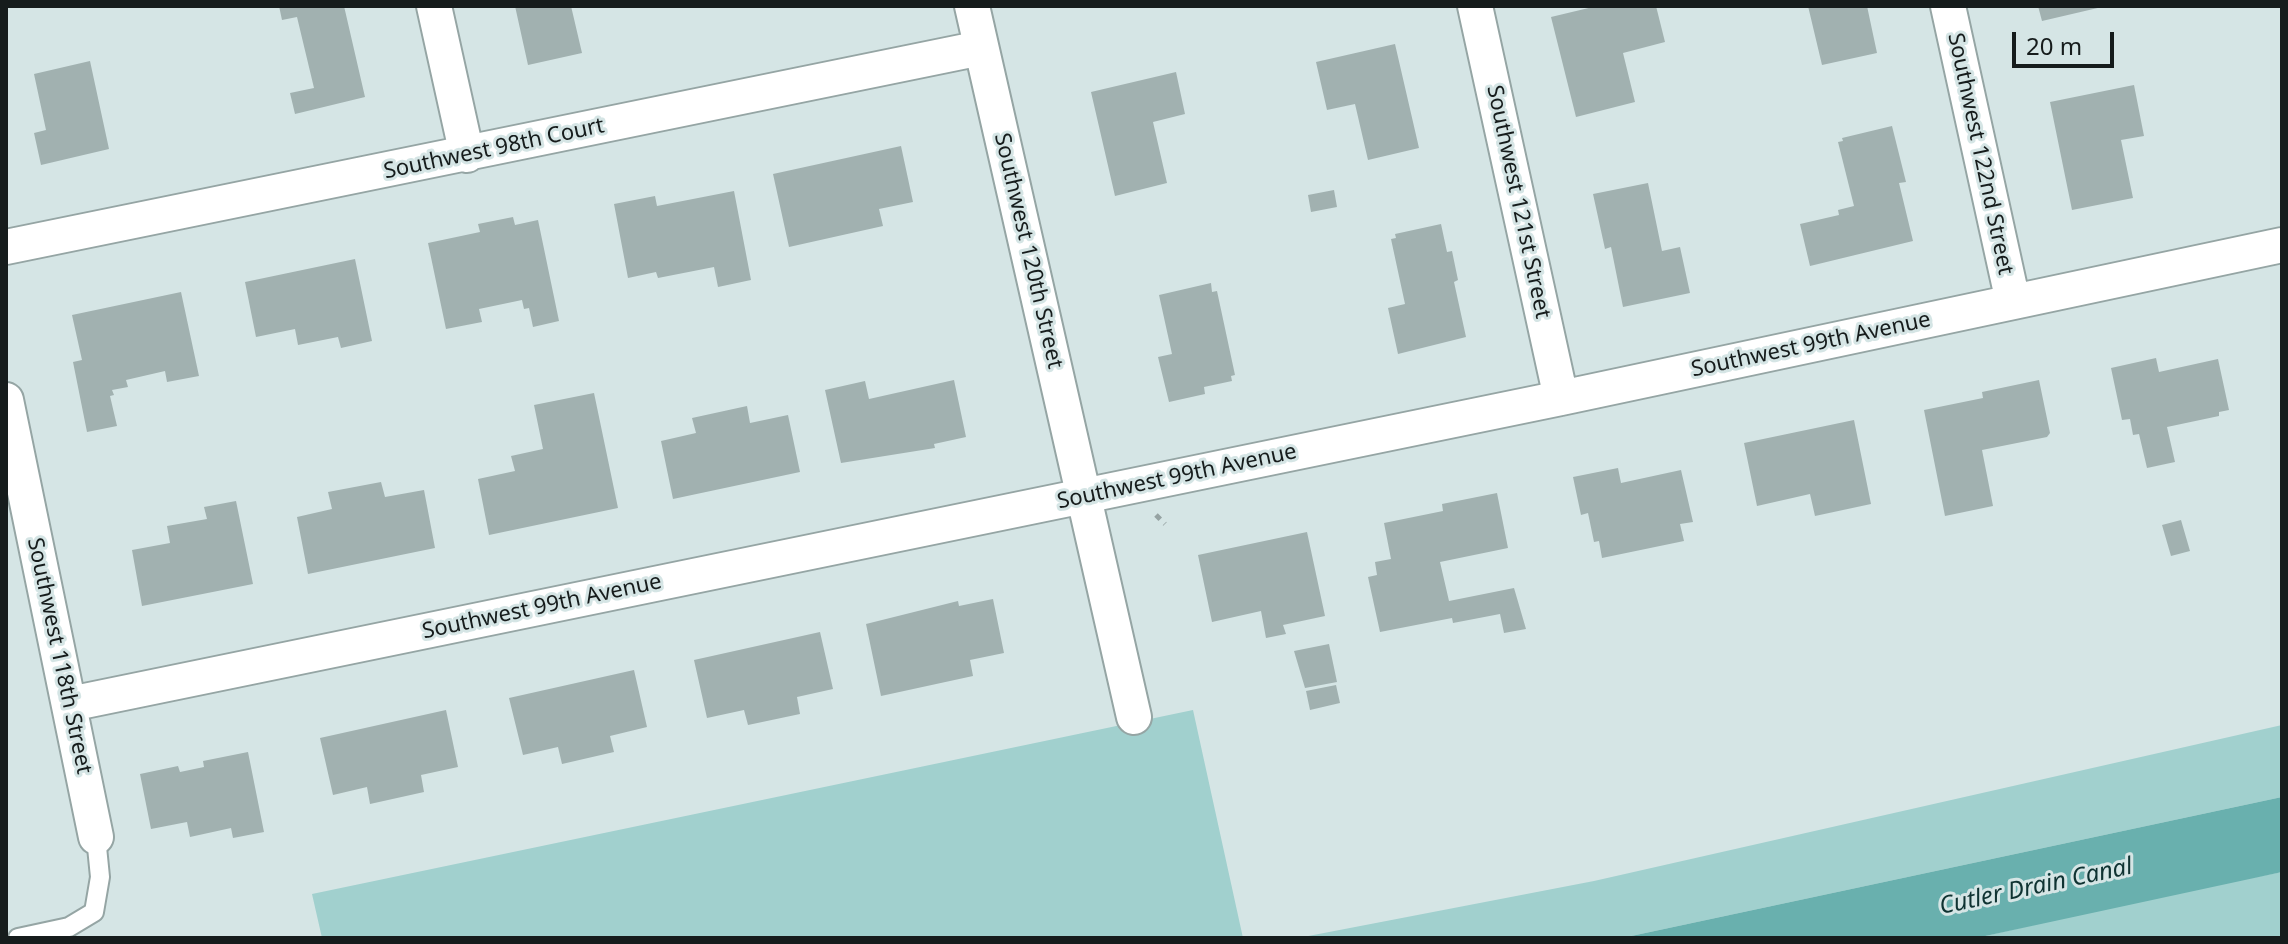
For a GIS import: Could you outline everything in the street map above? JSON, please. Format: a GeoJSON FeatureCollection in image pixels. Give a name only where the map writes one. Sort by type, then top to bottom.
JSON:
{"type":"FeatureCollection","features":[{"type":"Feature","properties":{"kind":"street"},"geometry":{"type":"LineString","coordinates":[[434,6],[467,155]]}},
{"type":"Feature","properties":{"kind":"street","name":"Southwest 120th Street"},"geometry":{"type":"LineString","coordinates":[[972,6],[1134,717]]}},
{"type":"Feature","properties":{"kind":"street","name":"Southwest 121st Street"},"geometry":{"type":"LineString","coordinates":[[1475,6],[1561,398]]}},
{"type":"Feature","properties":{"kind":"street","name":"Southwest 122nd Street"},"geometry":{"type":"LineString","coordinates":[[1948,6],[2013,302]]}},
{"type":"Feature","properties":{"kind":"street","name":"Southwest 98th Court"},"geometry":{"type":"LineString","coordinates":[[6,247],[981,48]]}},
{"type":"Feature","properties":{"kind":"street","name":"Southwest 99th Avenue"},"geometry":{"type":"LineString","coordinates":[[70,704],[1561,398],[2282,245]]}},
{"type":"Feature","properties":{"kind":"street","name":"Southwest 118th Street"},"geometry":{"type":"LineString","coordinates":[[6,400],[96,837]]}},
{"type":"Feature","properties":{"kind":"lane","name":"Southwest 118th Street"},"geometry":{"type":"LineString","coordinates":[[18,938],[69,927],[94,912],[100,877],[96,837]]}},
{"type":"Feature","properties":{"kind":"shaded area"},"geometry":{"type":"Polygon","coordinates":[[[1193,710],[1243,938],[322,938],[312,894],[1193,710]]]}},
{"type":"Feature","properties":{"kind":"shaded area"},"geometry":{"type":"Polygon","coordinates":[[[2282,725],[2282,797],[1622,938],[1298,938],[1594,881],[2282,725]]]}},
{"type":"Feature","properties":{"kind":"shaded area"},"geometry":{"type":"Polygon","coordinates":[[[2282,872],[2282,938],[1976,938],[2178,892],[2282,872]]]}},
{"type":"Feature","properties":{"kind":"water","name":"Cutler Drain Canal"},"geometry":{"type":"Polygon","coordinates":[[[2282,797],[2282,872],[1976,938],[1622,938],[2282,797]]]}},
{"type":"Feature","properties":{"kind":"building"},"geometry":{"type":"Polygon","coordinates":[[[279,6],[344,6],[365,97],[295,114],[290,93],[314,88],[297,17],[282,20],[279,6]]]}},
{"type":"Feature","properties":{"kind":"building"},"geometry":{"type":"Polygon","coordinates":[[[515,6],[571,6],[582,53],[528,65],[515,6]]]}},
{"type":"Feature","properties":{"kind":"building"},"geometry":{"type":"Polygon","coordinates":[[[1597,6],[1656,6],[1665,42],[1623,53],[1635,102],[1576,117],[1551,17],[1597,6]]]}},
{"type":"Feature","properties":{"kind":"building"},"geometry":{"type":"Polygon","coordinates":[[[1808,6],[1867,6],[1877,53],[1822,65],[1808,6]]]}},
{"type":"Feature","properties":{"kind":"building"},"geometry":{"type":"Polygon","coordinates":[[[2038,6],[2102,6],[2102,7],[2042,21],[2038,6]]]}},
{"type":"Feature","properties":{"kind":"building"},"geometry":{"type":"Polygon","coordinates":[[[1395,44],[1419,148],[1368,160],[1355,104],[1327,110],[1316,62],[1395,44]]]}},
{"type":"Feature","properties":{"kind":"building"},"geometry":{"type":"Polygon","coordinates":[[[90,61],[109,149],[41,165],[34,133],[46,130],[34,74],[90,61]]]}},
{"type":"Feature","properties":{"kind":"building"},"geometry":{"type":"Polygon","coordinates":[[[1176,72],[1185,114],[1153,122],[1167,183],[1115,196],[1091,92],[1176,72]]]}},
{"type":"Feature","properties":{"kind":"building"},"geometry":{"type":"Polygon","coordinates":[[[2134,85],[2144,136],[2121,140],[2133,198],[2072,210],[2050,102],[2134,85]]]}},
{"type":"Feature","properties":{"kind":"building"},"geometry":{"type":"Polygon","coordinates":[[[1892,126],[1906,182],[1899,183],[1913,241],[1810,266],[1800,224],[1839,215],[1838,210],[1854,206],[1838,142],[1843,141],[1842,138],[1892,126]]]}},
{"type":"Feature","properties":{"kind":"building"},"geometry":{"type":"Polygon","coordinates":[[[901,146],[913,202],[879,209],[883,226],[789,247],[773,174],[901,146]]]}},
{"type":"Feature","properties":{"kind":"building"},"geometry":{"type":"Polygon","coordinates":[[[1648,183],[1662,251],[1680,247],[1690,293],[1623,307],[1611,247],[1605,249],[1593,194],[1648,183]]]}},
{"type":"Feature","properties":{"kind":"building"},"geometry":{"type":"Polygon","coordinates":[[[1334,190],[1337,207],[1311,212],[1308,195],[1334,190]]]}},
{"type":"Feature","properties":{"kind":"building"},"geometry":{"type":"Polygon","coordinates":[[[734,191],[751,280],[718,287],[714,267],[658,278],[656,272],[628,278],[614,204],[655,196],[657,206],[734,191]]]}},
{"type":"Feature","properties":{"kind":"building"},"geometry":{"type":"Polygon","coordinates":[[[513,217],[515,225],[538,220],[559,321],[533,327],[529,308],[524,309],[522,300],[479,309],[482,322],[446,329],[428,243],[480,232],[478,224],[513,217]]]}},
{"type":"Feature","properties":{"kind":"building"},"geometry":{"type":"Polygon","coordinates":[[[1441,224],[1447,252],[1452,251],[1458,280],[1454,282],[1466,337],[1398,354],[1388,308],[1405,304],[1391,239],[1396,238],[1395,234],[1441,224]]]}},
{"type":"Feature","properties":{"kind":"building"},"geometry":{"type":"Polygon","coordinates":[[[355,259],[372,341],[341,348],[338,337],[298,345],[295,329],[256,337],[245,282],[355,259]]]}},
{"type":"Feature","properties":{"kind":"building"},"geometry":{"type":"Polygon","coordinates":[[[1211,283],[1212,292],[1217,291],[1235,375],[1231,376],[1232,381],[1204,387],[1205,394],[1169,402],[1158,357],[1172,354],[1159,295],[1211,283]]]}},
{"type":"Feature","properties":{"kind":"building"},"geometry":{"type":"Polygon","coordinates":[[[181,292],[199,376],[167,382],[165,371],[126,380],[128,387],[112,390],[114,395],[110,396],[117,426],[87,432],[73,362],[82,360],[72,315],[181,292]]]}},
{"type":"Feature","properties":{"kind":"building"},"geometry":{"type":"Polygon","coordinates":[[[2156,358],[2159,372],[2218,359],[2229,410],[2219,412],[2219,416],[2167,427],[2175,462],[2147,468],[2139,434],[2133,435],[2130,419],[2122,420],[2111,368],[2156,358]]]}},
{"type":"Feature","properties":{"kind":"building"},"geometry":{"type":"Polygon","coordinates":[[[954,380],[966,437],[934,444],[935,448],[841,463],[825,390],[865,381],[869,399],[954,380]]]}},
{"type":"Feature","properties":{"kind":"building"},"geometry":{"type":"Polygon","coordinates":[[[2039,380],[2050,433],[2047,437],[1982,450],[1993,506],[1945,516],[1924,410],[1983,398],[1982,392],[2039,380]]]}},
{"type":"Feature","properties":{"kind":"building"},"geometry":{"type":"Polygon","coordinates":[[[594,393],[618,508],[489,535],[478,479],[515,471],[511,456],[543,449],[534,405],[594,393]]]}},
{"type":"Feature","properties":{"kind":"building"},"geometry":{"type":"Polygon","coordinates":[[[747,406],[750,423],[788,415],[800,472],[673,499],[661,441],[696,433],[692,418],[747,406]]]}},
{"type":"Feature","properties":{"kind":"building"},"geometry":{"type":"Polygon","coordinates":[[[1854,420],[1871,504],[1815,516],[1810,494],[1757,506],[1744,443],[1854,420]]]}},
{"type":"Feature","properties":{"kind":"building"},"geometry":{"type":"Polygon","coordinates":[[[1618,468],[1621,483],[1681,470],[1693,522],[1680,524],[1684,541],[1602,558],[1599,541],[1594,542],[1588,513],[1581,515],[1573,477],[1618,468]]]}},
{"type":"Feature","properties":{"kind":"building"},"geometry":{"type":"Polygon","coordinates":[[[381,482],[385,497],[424,490],[435,548],[308,574],[297,517],[332,509],[328,492],[381,482]]]}},
{"type":"Feature","properties":{"kind":"building"},"geometry":{"type":"Polygon","coordinates":[[[1497,493],[1508,548],[1440,562],[1449,601],[1514,588],[1526,629],[1504,633],[1500,614],[1453,623],[1452,618],[1380,632],[1368,577],[1377,575],[1375,562],[1391,559],[1384,523],[1443,511],[1442,504],[1497,493]]]}},
{"type":"Feature","properties":{"kind":"building"},"geometry":{"type":"Polygon","coordinates":[[[236,501],[253,584],[142,606],[132,550],[170,543],[167,526],[207,519],[204,507],[236,501]]]}},
{"type":"Feature","properties":{"kind":"building"},"geometry":{"type":"Polygon","coordinates":[[[2181,520],[2190,551],[2171,556],[2162,525],[2181,520]]]}},
{"type":"Feature","properties":{"kind":"building"},"geometry":{"type":"Polygon","coordinates":[[[1307,532],[1325,616],[1283,625],[1286,634],[1266,638],[1261,611],[1212,622],[1198,555],[1307,532]]]}},
{"type":"Feature","properties":{"kind":"building"},"geometry":{"type":"Polygon","coordinates":[[[993,599],[1004,653],[970,660],[973,676],[881,696],[866,624],[958,601],[959,606],[993,599]]]}},
{"type":"Feature","properties":{"kind":"building"},"geometry":{"type":"Polygon","coordinates":[[[820,632],[833,689],[797,697],[800,714],[748,725],[744,710],[707,718],[694,660],[820,632]]]}},
{"type":"Feature","properties":{"kind":"building"},"geometry":{"type":"Polygon","coordinates":[[[1329,644],[1337,682],[1305,688],[1294,651],[1329,644]]]}},
{"type":"Feature","properties":{"kind":"building"},"geometry":{"type":"Polygon","coordinates":[[[634,670],[647,727],[610,736],[614,752],[562,764],[558,747],[523,755],[509,698],[634,670]]]}},
{"type":"Feature","properties":{"kind":"building"},"geometry":{"type":"Polygon","coordinates":[[[1336,685],[1340,703],[1310,710],[1306,691],[1336,685]]]}},
{"type":"Feature","properties":{"kind":"building"},"geometry":{"type":"Polygon","coordinates":[[[446,710],[458,767],[421,775],[424,792],[370,804],[367,787],[333,795],[320,738],[446,710]]]}},
{"type":"Feature","properties":{"kind":"building"},"geometry":{"type":"Polygon","coordinates":[[[248,752],[264,832],[233,838],[231,828],[190,837],[187,822],[151,829],[140,774],[178,766],[180,772],[204,767],[203,761],[248,752]]]}}]}
